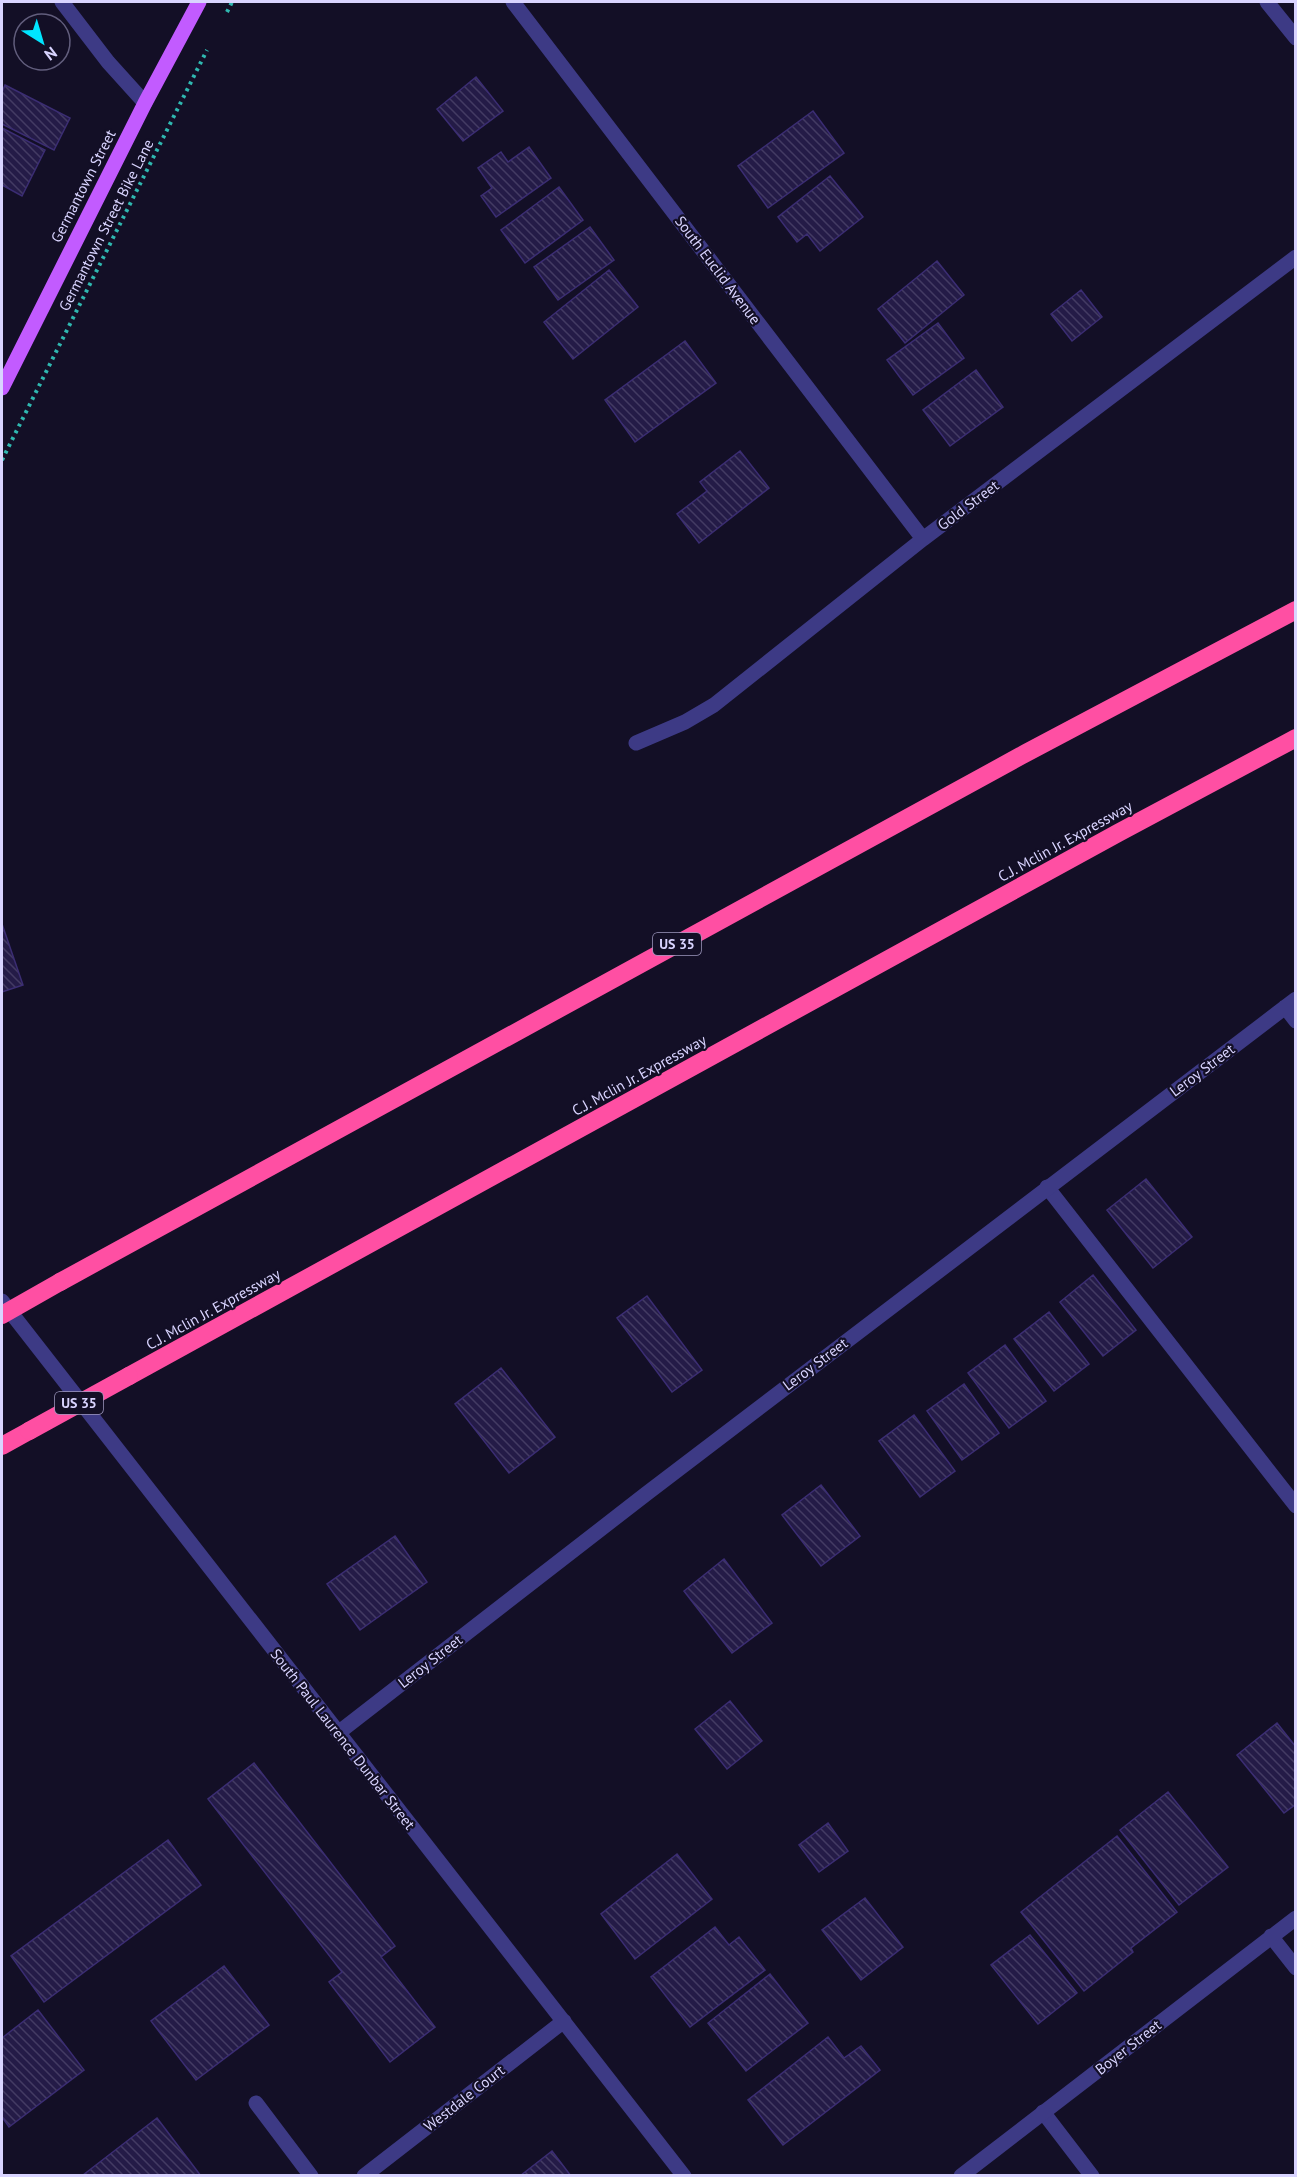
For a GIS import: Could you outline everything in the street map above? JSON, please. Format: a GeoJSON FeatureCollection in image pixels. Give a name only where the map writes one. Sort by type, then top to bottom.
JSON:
{"type":"FeatureCollection","features":[{"type":"Feature","properties":{"kind":"highway","name":"US 35"},"geometry":{"type":"LineString","coordinates":[[2,1315],[1026,753],[1296,610]]}},
{"type":"Feature","properties":{"kind":"highway","name":"C.J. Mclin Jr. Expressway"},"geometry":{"type":"LineString","coordinates":[[2,1446],[1098,844],[1296,738]]}},
{"type":"Feature","properties":{"kind":"main road","name":"Germantown Street"},"geometry":{"type":"LineString","coordinates":[[2,388],[145,103],[199,2]]}},
{"type":"Feature","properties":{"kind":"street"},"geometry":{"type":"LineString","coordinates":[[62,2],[108,62],[145,103]]}},
{"type":"Feature","properties":{"kind":"street","name":"South Euclid Avenue"},"geometry":{"type":"LineString","coordinates":[[513,2],[923,539]]}},
{"type":"Feature","properties":{"kind":"street"},"geometry":{"type":"LineString","coordinates":[[1267,2],[1296,38]]}},
{"type":"Feature","properties":{"kind":"street","name":"Gold Street"},"geometry":{"type":"LineString","coordinates":[[636,743],[685,722],[714,705],[923,539],[1296,257]]}},
{"type":"Feature","properties":{"kind":"street"},"geometry":{"type":"LineString","coordinates":[[1290,1003],[1296,1021]]}},
{"type":"Feature","properties":{"kind":"street","name":"Leroy Street"},"geometry":{"type":"LineString","coordinates":[[338,1733],[645,1494],[1290,1003]]}},
{"type":"Feature","properties":{"kind":"street"},"geometry":{"type":"LineString","coordinates":[[1047,1187],[1296,1506]]}},
{"type":"Feature","properties":{"kind":"street","name":"South Paul Laurence Dunbar Street"},"geometry":{"type":"LineString","coordinates":[[2,1302],[684,2175]]}},
{"type":"Feature","properties":{"kind":"street","name":"Boyer Street"},"geometry":{"type":"LineString","coordinates":[[961,2175],[1296,1918]]}},
{"type":"Feature","properties":{"kind":"street"},"geometry":{"type":"LineString","coordinates":[[1271,1936],[1296,1968]]}},
{"type":"Feature","properties":{"kind":"street","name":"Westdale Court"},"geometry":{"type":"LineString","coordinates":[[364,2175],[564,2021]]}},
{"type":"Feature","properties":{"kind":"street"},"geometry":{"type":"LineString","coordinates":[[256,2103],[311,2175]]}},
{"type":"Feature","properties":{"kind":"street"},"geometry":{"type":"LineString","coordinates":[[1043,2112],[1092,2175]]}},
{"type":"Feature","properties":{"kind":"path"},"geometry":{"type":"LineString","coordinates":[[227,12],[232,2]]}},
{"type":"Feature","properties":{"kind":"path","name":"Germantown Street Bike Lane"},"geometry":{"type":"LineString","coordinates":[[2,460],[211,44]]}},
{"type":"Feature","properties":{"kind":"building"},"geometry":{"type":"Polygon","coordinates":[[[476,77],[503,111],[463,141],[437,109],[476,77]]]}},
{"type":"Feature","properties":{"kind":"building"},"geometry":{"type":"Polygon","coordinates":[[[5,85],[70,118],[54,150],[2,124],[2,92],[5,85]]]}},
{"type":"Feature","properties":{"kind":"building"},"geometry":{"type":"Polygon","coordinates":[[[813,111],[844,153],[768,208],[738,166],[813,111]]]}},
{"type":"Feature","properties":{"kind":"building"},"geometry":{"type":"Polygon","coordinates":[[[2,128],[45,150],[22,196],[2,185],[2,128]]]}},
{"type":"Feature","properties":{"kind":"building"},"geometry":{"type":"Polygon","coordinates":[[[529,147],[551,178],[496,217],[481,196],[492,188],[478,168],[501,152],[508,162],[529,147]]]}},
{"type":"Feature","properties":{"kind":"building"},"geometry":{"type":"Polygon","coordinates":[[[830,176],[863,217],[820,251],[807,234],[797,242],[778,217],[830,176]]]}},
{"type":"Feature","properties":{"kind":"building"},"geometry":{"type":"Polygon","coordinates":[[[559,187],[583,220],[525,263],[501,230],[559,187]]]}},
{"type":"Feature","properties":{"kind":"building"},"geometry":{"type":"Polygon","coordinates":[[[590,227],[614,260],[558,300],[534,267],[590,227]]]}},
{"type":"Feature","properties":{"kind":"building"},"geometry":{"type":"Polygon","coordinates":[[[937,261],[964,295],[905,343],[878,309],[937,261]]]}},
{"type":"Feature","properties":{"kind":"building"},"geometry":{"type":"Polygon","coordinates":[[[609,270],[638,307],[573,359],[544,322],[609,270]]]}},
{"type":"Feature","properties":{"kind":"building"},"geometry":{"type":"Polygon","coordinates":[[[1081,290],[1102,317],[1072,341],[1051,314],[1081,290]]]}},
{"type":"Feature","properties":{"kind":"building"},"geometry":{"type":"Polygon","coordinates":[[[938,323],[964,358],[913,395],[887,360],[938,323]]]}},
{"type":"Feature","properties":{"kind":"building"},"geometry":{"type":"Polygon","coordinates":[[[685,341],[716,383],[635,442],[605,400],[685,341]]]}},
{"type":"Feature","properties":{"kind":"building"},"geometry":{"type":"Polygon","coordinates":[[[976,370],[1003,407],[950,446],[923,410],[976,370]]]}},
{"type":"Feature","properties":{"kind":"building"},"geometry":{"type":"Polygon","coordinates":[[[740,451],[769,488],[699,543],[677,514],[707,491],[700,482],[740,451]]]}},
{"type":"Feature","properties":{"kind":"building"},"geometry":{"type":"Polygon","coordinates":[[[2,924],[23,985],[2,992],[2,924]]]}},
{"type":"Feature","properties":{"kind":"building"},"geometry":{"type":"Polygon","coordinates":[[[1146,1179],[1192,1237],[1153,1268],[1107,1210],[1146,1179]]]}},
{"type":"Feature","properties":{"kind":"building"},"geometry":{"type":"Polygon","coordinates":[[[1093,1275],[1136,1330],[1103,1356],[1060,1302],[1093,1275]]]}},
{"type":"Feature","properties":{"kind":"building"},"geometry":{"type":"Polygon","coordinates":[[[647,1296],[702,1370],[672,1392],[617,1318],[647,1296]]]}},
{"type":"Feature","properties":{"kind":"building"},"geometry":{"type":"Polygon","coordinates":[[[1049,1312],[1089,1364],[1054,1391],[1014,1339],[1049,1312]]]}},
{"type":"Feature","properties":{"kind":"building"},"geometry":{"type":"Polygon","coordinates":[[[1005,1345],[1046,1401],[1009,1428],[968,1373],[1005,1345]]]}},
{"type":"Feature","properties":{"kind":"building"},"geometry":{"type":"Polygon","coordinates":[[[501,1368],[555,1437],[509,1473],[455,1404],[501,1368]]]}},
{"type":"Feature","properties":{"kind":"building"},"geometry":{"type":"Polygon","coordinates":[[[964,1384],[999,1433],[962,1460],[927,1411],[964,1384]]]}},
{"type":"Feature","properties":{"kind":"building"},"geometry":{"type":"Polygon","coordinates":[[[914,1415],[955,1471],[920,1497],[879,1441],[914,1415]]]}},
{"type":"Feature","properties":{"kind":"building"},"geometry":{"type":"Polygon","coordinates":[[[821,1485],[860,1536],[821,1566],[782,1515],[821,1485]]]}},
{"type":"Feature","properties":{"kind":"building"},"geometry":{"type":"Polygon","coordinates":[[[395,1536],[427,1582],[360,1630],[327,1584],[395,1536]]]}},
{"type":"Feature","properties":{"kind":"building"},"geometry":{"type":"Polygon","coordinates":[[[724,1559],[772,1623],[732,1653],[684,1591],[724,1559]]]}},
{"type":"Feature","properties":{"kind":"building"},"geometry":{"type":"Polygon","coordinates":[[[730,1701],[762,1741],[727,1769],[695,1729],[730,1701]]]}},
{"type":"Feature","properties":{"kind":"building"},"geometry":{"type":"Polygon","coordinates":[[[1277,1723],[1296,1747],[1296,1804],[1284,1813],[1237,1755],[1277,1723]]]}},
{"type":"Feature","properties":{"kind":"building"},"geometry":{"type":"Polygon","coordinates":[[[254,1763],[395,1946],[381,1957],[435,2027],[390,2062],[329,1982],[342,1972],[208,1799],[254,1763]]]}},
{"type":"Feature","properties":{"kind":"building"},"geometry":{"type":"Polygon","coordinates":[[[1168,1792],[1228,1867],[1179,1905],[1120,1830],[1168,1792]]]}},
{"type":"Feature","properties":{"kind":"building"},"geometry":{"type":"Polygon","coordinates":[[[828,1823],[848,1851],[819,1872],[799,1845],[828,1823]]]}},
{"type":"Feature","properties":{"kind":"building"},"geometry":{"type":"Polygon","coordinates":[[[1117,1836],[1177,1912],[1131,1948],[1133,1952],[1084,1991],[1021,1912],[1117,1836]]]}},
{"type":"Feature","properties":{"kind":"building"},"geometry":{"type":"Polygon","coordinates":[[[168,1840],[201,1885],[44,2002],[11,1956],[168,1840]]]}},
{"type":"Feature","properties":{"kind":"building"},"geometry":{"type":"Polygon","coordinates":[[[677,1854],[712,1899],[635,1959],[601,1914],[677,1854]]]}},
{"type":"Feature","properties":{"kind":"building"},"geometry":{"type":"Polygon","coordinates":[[[865,1898],[903,1947],[861,1980],[822,1930],[865,1898]]]}},
{"type":"Feature","properties":{"kind":"building"},"geometry":{"type":"Polygon","coordinates":[[[715,1927],[729,1945],[739,1937],[765,1970],[690,2027],[651,1977],[715,1927]]]}},
{"type":"Feature","properties":{"kind":"building"},"geometry":{"type":"Polygon","coordinates":[[[1030,1935],[1077,1993],[1038,2024],[991,1965],[1030,1935]]]}},
{"type":"Feature","properties":{"kind":"building"},"geometry":{"type":"Polygon","coordinates":[[[224,1966],[269,2025],[196,2080],[151,2021],[224,1966]]]}},
{"type":"Feature","properties":{"kind":"building"},"geometry":{"type":"Polygon","coordinates":[[[770,1974],[808,2023],[746,2071],[708,2023],[770,1974]]]}},
{"type":"Feature","properties":{"kind":"building"},"geometry":{"type":"Polygon","coordinates":[[[38,2010],[84,2070],[9,2127],[2,2117],[2,2038],[38,2010]]]}},
{"type":"Feature","properties":{"kind":"building"},"geometry":{"type":"Polygon","coordinates":[[[828,2037],[844,2058],[861,2046],[880,2070],[783,2145],[748,2100],[828,2037]]]}},
{"type":"Feature","properties":{"kind":"building"},"geometry":{"type":"Polygon","coordinates":[[[157,2118],[201,2176],[83,2175],[157,2118]]]}},
{"type":"Feature","properties":{"kind":"building"},"geometry":{"type":"Polygon","coordinates":[[[552,2151],[571,2176],[520,2176],[552,2151]]]}}]}
